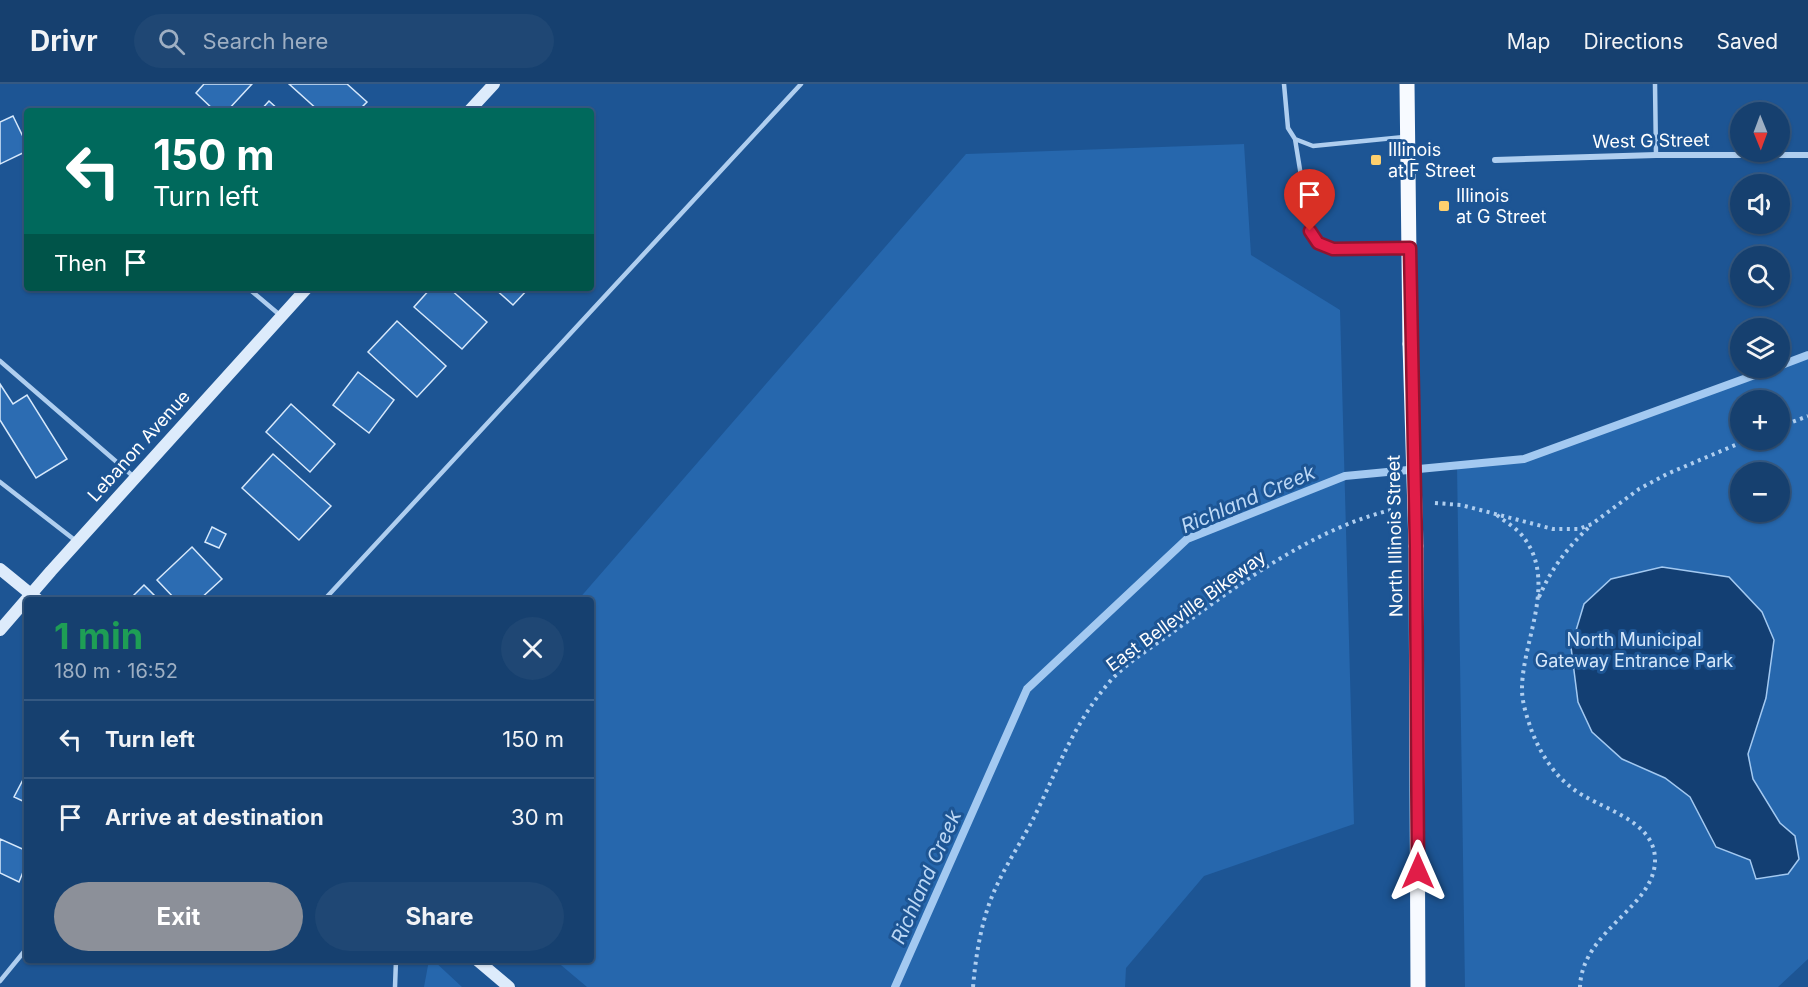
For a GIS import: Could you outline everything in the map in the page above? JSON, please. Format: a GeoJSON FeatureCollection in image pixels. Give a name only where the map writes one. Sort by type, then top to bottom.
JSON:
{"type":"FeatureCollection","features":[{"type":"Feature","properties":{"kind":"main road"},"geometry":{"type":"LineString","coordinates":[[472,108],[494,84]]}},
{"type":"Feature","properties":{"kind":"main road","name":"North Illinois Street"},"geometry":{"type":"LineString","coordinates":[[1407,84],[1410,344],[1416,546],[1418,987]]}},
{"type":"Feature","properties":{"kind":"main road","name":"Lebanon Avenue"},"geometry":{"type":"LineString","coordinates":[[34,597],[135,477],[304,291]]}},
{"type":"Feature","properties":{"kind":"main road"},"geometry":{"type":"LineString","coordinates":[[0,569],[34,597]]}},
{"type":"Feature","properties":{"kind":"main road","name":"Lebanon Avenue"},"geometry":{"type":"LineString","coordinates":[[0,630],[24,607]]}},
{"type":"Feature","properties":{"kind":"main road"},"geometry":{"type":"LineString","coordinates":[[481,963],[509,987]]}},
{"type":"Feature","properties":{"kind":"street","name":"West G Street"},"geometry":{"type":"LineString","coordinates":[[1495,160],[1656,155],[1808,155]]}},
{"type":"Feature","properties":{"kind":"lane"},"geometry":{"type":"LineString","coordinates":[[327,597],[801,84]]}},
{"type":"Feature","properties":{"kind":"lane"},"geometry":{"type":"LineString","coordinates":[[1284,84],[1288,128],[1295,140],[1310,231],[1318,243],[1333,249],[1410,248]]}},
{"type":"Feature","properties":{"kind":"lane"},"geometry":{"type":"LineString","coordinates":[[1655,84],[1656,155]]}},
{"type":"Feature","properties":{"kind":"lane"},"geometry":{"type":"LineString","coordinates":[[1295,140],[1313,147],[1408,137]]}},
{"type":"Feature","properties":{"kind":"lane"},"geometry":{"type":"LineString","coordinates":[[252,291],[281,316]]}},
{"type":"Feature","properties":{"kind":"lane"},"geometry":{"type":"LineString","coordinates":[[0,361],[135,477]]}},
{"type":"Feature","properties":{"kind":"lane"},"geometry":{"type":"LineString","coordinates":[[0,482],[78,542]]}},
{"type":"Feature","properties":{"kind":"lane"},"geometry":{"type":"LineString","coordinates":[[0,981],[24,952]]}},
{"type":"Feature","properties":{"kind":"lane"},"geometry":{"type":"LineString","coordinates":[[394,987],[396,963]]}},
{"type":"Feature","properties":{"kind":"path"},"geometry":{"type":"LineString","coordinates":[[1790,423],[1808,416]]}},
{"type":"Feature","properties":{"kind":"path"},"geometry":{"type":"LineString","coordinates":[[1580,987],[1588,955],[1607,930],[1641,897],[1655,874],[1655,855],[1650,840],[1643,830],[1579,793],[1554,772],[1532,732],[1522,692],[1523,671],[1539,598],[1558,560],[1592,524],[1639,489],[1694,461],[1730,446]]}},
{"type":"Feature","properties":{"kind":"path"},"geometry":{"type":"LineString","coordinates":[[1425,504],[1461,505],[1553,529],[1568,530],[1592,524]]}},
{"type":"Feature","properties":{"kind":"path","name":"East Belleville Bikeway"},"geometry":{"type":"LineString","coordinates":[[973,987],[979,941],[996,886],[1034,817],[1073,734],[1094,701],[1114,677],[1189,621],[1282,557],[1378,513],[1405,507]]}},
{"type":"Feature","properties":{"kind":"path"},"geometry":{"type":"LineString","coordinates":[[1494,513],[1518,532],[1528,544],[1537,574],[1539,598]]}},
{"type":"Feature","properties":{"kind":"green space"},"geometry":{"type":"Polygon","coordinates":[[[1244,144],[1251,255],[1340,310],[1354,824],[1204,876],[1126,968],[1125,987],[587,987],[559,963],[594,963],[594,597],[581,597],[966,154],[1244,144]]]}},
{"type":"Feature","properties":{"kind":"green space","name":"North Municipal Gateway Entrance Park"},"geometry":{"type":"Polygon","coordinates":[[[1808,355],[1808,959],[1778,987],[1465,987],[1457,465],[1524,459],[1747,378],[1790,378],[1790,362],[1808,355]]]}},
{"type":"Feature","properties":{"kind":"green space"},"geometry":{"type":"Polygon","coordinates":[[[428,963],[436,963],[462,987],[424,987],[428,963]]]}},
{"type":"Feature","properties":{"kind":"shaded area"},"geometry":{"type":"Polygon","coordinates":[[[1662,567],[1729,577],[1762,612],[1774,640],[1766,698],[1748,754],[1753,779],[1780,823],[1795,836],[1799,859],[1788,874],[1756,879],[1750,860],[1716,847],[1690,797],[1665,778],[1622,759],[1592,732],[1578,702],[1571,647],[1584,604],[1611,579],[1662,567]]]}},
{"type":"Feature","properties":{"kind":"building"},"geometry":{"type":"Polygon","coordinates":[[[204,84],[252,84],[230,108],[212,108],[196,93],[204,84]]]}},
{"type":"Feature","properties":{"kind":"building"},"geometry":{"type":"Polygon","coordinates":[[[289,84],[347,84],[367,102],[361,108],[316,108],[289,84]]]}},
{"type":"Feature","properties":{"kind":"building"},"geometry":{"type":"Polygon","coordinates":[[[269,101],[277,108],[263,108],[269,101]]]}},
{"type":"Feature","properties":{"kind":"building"},"geometry":{"type":"Polygon","coordinates":[[[13,116],[24,139],[24,152],[0,164],[0,122],[13,116]]]}},
{"type":"Feature","properties":{"kind":"building"},"geometry":{"type":"Polygon","coordinates":[[[428,291],[452,291],[487,322],[462,349],[414,307],[428,291]]]}},
{"type":"Feature","properties":{"kind":"building"},"geometry":{"type":"Polygon","coordinates":[[[497,291],[526,291],[513,305],[497,291]]]}},
{"type":"Feature","properties":{"kind":"building"},"geometry":{"type":"Polygon","coordinates":[[[397,321],[446,366],[417,397],[368,352],[397,321]]]}},
{"type":"Feature","properties":{"kind":"building"},"geometry":{"type":"Polygon","coordinates":[[[358,372],[394,400],[369,433],[333,405],[358,372]]]}},
{"type":"Feature","properties":{"kind":"building"},"geometry":{"type":"Polygon","coordinates":[[[0,384],[13,404],[27,395],[67,459],[36,478],[0,420],[0,384]]]}},
{"type":"Feature","properties":{"kind":"building"},"geometry":{"type":"Polygon","coordinates":[[[291,404],[335,444],[310,472],[266,432],[291,404]]]}},
{"type":"Feature","properties":{"kind":"building"},"geometry":{"type":"Polygon","coordinates":[[[273,454],[331,506],[299,540],[242,488],[273,454]]]}},
{"type":"Feature","properties":{"kind":"building"},"geometry":{"type":"Polygon","coordinates":[[[212,527],[226,534],[219,548],[205,542],[212,527]]]}},
{"type":"Feature","properties":{"kind":"building"},"geometry":{"type":"Polygon","coordinates":[[[192,547],[222,579],[202,597],[173,597],[157,580],[192,547]]]}},
{"type":"Feature","properties":{"kind":"building"},"geometry":{"type":"Polygon","coordinates":[[[144,585],[156,597],[132,597],[144,585]]]}},
{"type":"Feature","properties":{"kind":"building"},"geometry":{"type":"Polygon","coordinates":[[[24,778],[24,802],[14,797],[24,778]]]}},
{"type":"Feature","properties":{"kind":"building"},"geometry":{"type":"Polygon","coordinates":[[[0,839],[24,850],[24,870],[19,882],[0,873],[0,839]]]}},
{"type":"Feature","properties":{"kind":"waterway","name":"Richland Creek"},"geometry":{"type":"LineString","coordinates":[[1790,362],[1808,355]]}},
{"type":"Feature","properties":{"kind":"waterway","name":"Richland Creek"},"geometry":{"type":"LineString","coordinates":[[895,987],[1027,689],[1187,539],[1345,476],[1524,459],[1747,378]]}},
{"type":"Feature","properties":{"kind":"place","name":"Illinois at F Street"},"geometry":{"type":"Point","coordinates":[1376,160]}},
{"type":"Feature","properties":{"kind":"place","name":"Illinois at G Street"},"geometry":{"type":"Point","coordinates":[1444,206]}},
{"type":"Feature","properties":{"kind":"route"},"geometry":{"type":"LineString","coordinates":[[1310,231],[1318,243],[1333,249],[1410,248],[1410,344],[1416,546],[1418,871]]}}]}
